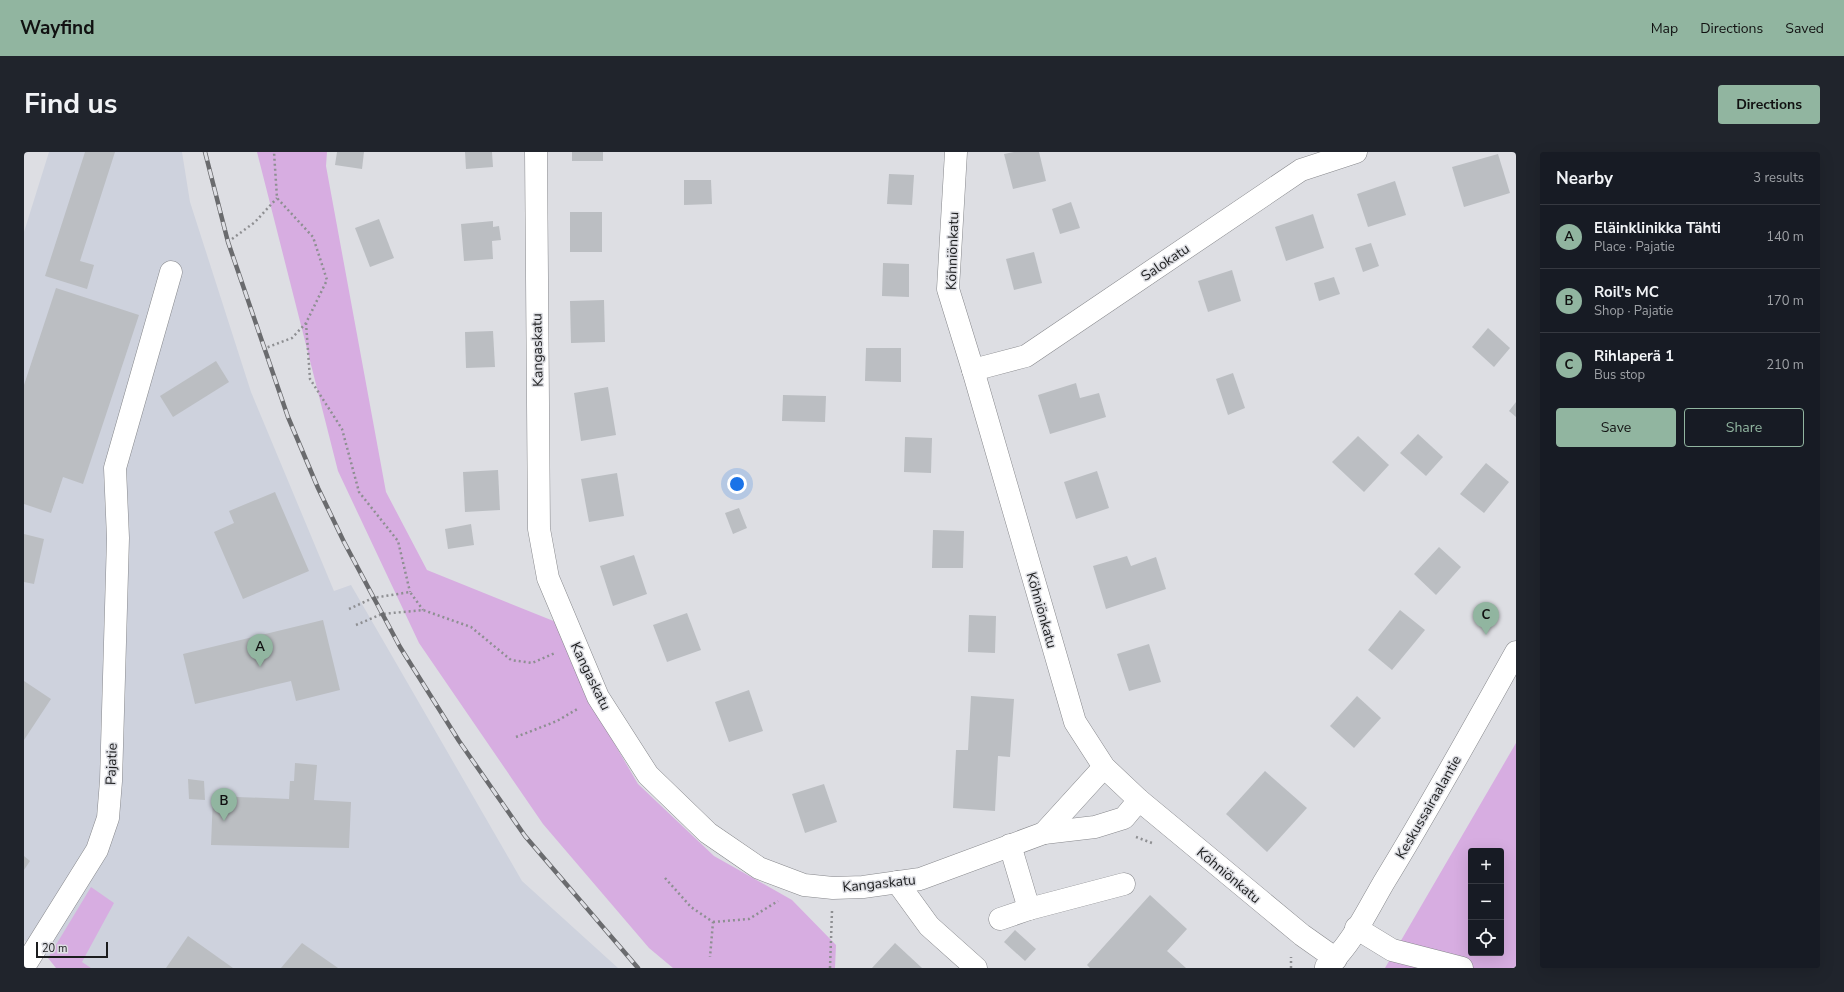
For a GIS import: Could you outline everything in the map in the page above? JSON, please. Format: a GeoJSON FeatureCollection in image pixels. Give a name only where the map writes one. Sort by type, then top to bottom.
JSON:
{"type":"FeatureCollection","features":[{"type":"Feature","properties":{"kind":"street","name":"Kangaskatu"},"geometry":{"type":"LineString","coordinates":[[536,152],[539,529],[548,578],[598,697],[648,775],[708,833],[759,868],[804,885],[833,888],[863,887],[920,879],[1044,832],[1095,827],[1124,818],[1139,800]]}},
{"type":"Feature","properties":{"kind":"street","name":"Köhniönkatu"},"geometry":{"type":"LineString","coordinates":[[956,152],[948,289],[1075,722],[1104,767],[1139,800],[1302,935],[1332,965]]}},
{"type":"Feature","properties":{"kind":"street","name":"Salokatu"},"geometry":{"type":"LineString","coordinates":[[973,370],[1026,356],[1301,170],[1356,152]]}},
{"type":"Feature","properties":{"kind":"street","name":"Pajatie"},"geometry":{"type":"LineString","coordinates":[[24,967],[97,850],[108,818],[111,781],[118,538],[115,468],[171,272]]}},
{"type":"Feature","properties":{"kind":"street","name":"Keskussairaalantie"},"geometry":{"type":"LineString","coordinates":[[1332,965],[1424,817],[1516,652]]}},
{"type":"Feature","properties":{"kind":"street","name":"Kangaskatu"},"geometry":{"type":"LineString","coordinates":[[1044,832],[1104,767]]}},
{"type":"Feature","properties":{"kind":"street"},"geometry":{"type":"LineString","coordinates":[[1010,845],[1029,909]]}},
{"type":"Feature","properties":{"kind":"street"},"geometry":{"type":"LineString","coordinates":[[897,882],[929,926],[976,968]]}},
{"type":"Feature","properties":{"kind":"street"},"geometry":{"type":"LineString","coordinates":[[1000,918],[1124,884]]}},
{"type":"Feature","properties":{"kind":"street"},"geometry":{"type":"LineString","coordinates":[[1356,928],[1392,950],[1462,968]]}},
{"type":"Feature","properties":{"kind":"path"},"geometry":{"type":"LineString","coordinates":[[263,349],[292,338],[306,323],[327,280],[313,237],[277,198],[273,153]]}},
{"type":"Feature","properties":{"kind":"path"},"geometry":{"type":"LineString","coordinates":[[228,242],[256,222],[277,198]]}},
{"type":"Feature","properties":{"kind":"path"},"geometry":{"type":"LineString","coordinates":[[306,323],[310,379],[342,429],[359,492],[398,541],[410,592],[423,610]]}},
{"type":"Feature","properties":{"kind":"path"},"geometry":{"type":"LineString","coordinates":[[349,609],[373,598],[410,592]]}},
{"type":"Feature","properties":{"kind":"path"},"geometry":{"type":"LineString","coordinates":[[356,625],[382,614],[423,610],[472,627],[511,660],[532,663],[575,644]]}},
{"type":"Feature","properties":{"kind":"path"},"geometry":{"type":"LineString","coordinates":[[516,737],[557,721],[598,697]]}},
{"type":"Feature","properties":{"kind":"path"},"geometry":{"type":"LineString","coordinates":[[1130,834],[1156,845]]}},
{"type":"Feature","properties":{"kind":"path"},"geometry":{"type":"LineString","coordinates":[[665,878],[691,907],[713,922],[749,919],[804,885]]}},
{"type":"Feature","properties":{"kind":"path"},"geometry":{"type":"LineString","coordinates":[[830,968],[833,888]]}},
{"type":"Feature","properties":{"kind":"path"},"geometry":{"type":"LineString","coordinates":[[710,956],[713,922]]}},
{"type":"Feature","properties":{"kind":"path"},"geometry":{"type":"LineString","coordinates":[[1291,968],[1292,951]]}},
{"type":"Feature","properties":{"kind":"shaded area"},"geometry":{"type":"Polygon","coordinates":[[[49,152],[182,152],[190,202],[251,392],[334,591],[351,585],[522,881],[618,968],[61,968],[24,940],[24,232],[49,152]]]}},
{"type":"Feature","properties":{"kind":"shaded area"},"geometry":{"type":"Polygon","coordinates":[[[257,152],[327,152],[326,166],[386,492],[427,570],[556,622],[586,695],[638,784],[714,856],[792,900],[836,945],[835,968],[673,968],[649,948],[543,824],[419,643],[338,471],[257,152]]]}},
{"type":"Feature","properties":{"kind":"shaded area"},"geometry":{"type":"Polygon","coordinates":[[[1516,743],[1516,968],[1385,968],[1516,743]]]}},
{"type":"Feature","properties":{"kind":"shaded area"},"geometry":{"type":"Polygon","coordinates":[[[91,887],[114,903],[82,962],[91,968],[56,968],[48,958],[91,887]]]}},
{"type":"Feature","properties":{"kind":"building"},"geometry":{"type":"Polygon","coordinates":[[[85,152],[115,152],[80,261],[94,265],[87,289],[45,276],[85,152]]]}},
{"type":"Feature","properties":{"kind":"building"},"geometry":{"type":"Polygon","coordinates":[[[337,152],[364,152],[362,169],[335,165],[337,152]]]}},
{"type":"Feature","properties":{"kind":"building"},"geometry":{"type":"Polygon","coordinates":[[[465,152],[492,152],[493,167],[466,169],[465,152]]]}},
{"type":"Feature","properties":{"kind":"building"},"geometry":{"type":"Polygon","coordinates":[[[572,152],[603,152],[603,161],[572,161],[572,152]]]}},
{"type":"Feature","properties":{"kind":"building"},"geometry":{"type":"Polygon","coordinates":[[[1014,152],[1039,152],[1046,181],[1013,189],[1004,154],[1014,152]]]}},
{"type":"Feature","properties":{"kind":"building"},"geometry":{"type":"Polygon","coordinates":[[[1498,154],[1510,193],[1464,207],[1452,167],[1498,154]]]}},
{"type":"Feature","properties":{"kind":"building"},"geometry":{"type":"Polygon","coordinates":[[[889,174],[914,175],[912,205],[887,204],[889,174]]]}},
{"type":"Feature","properties":{"kind":"building"},"geometry":{"type":"Polygon","coordinates":[[[684,180],[711,180],[712,204],[684,205],[684,180]]]}},
{"type":"Feature","properties":{"kind":"building"},"geometry":{"type":"Polygon","coordinates":[[[1395,181],[1406,215],[1368,227],[1357,194],[1395,181]]]}},
{"type":"Feature","properties":{"kind":"building"},"geometry":{"type":"Polygon","coordinates":[[[1071,202],[1080,228],[1060,234],[1052,209],[1071,202]]]}},
{"type":"Feature","properties":{"kind":"building"},"geometry":{"type":"Polygon","coordinates":[[[570,212],[602,212],[602,252],[570,252],[570,212]]]}},
{"type":"Feature","properties":{"kind":"building"},"geometry":{"type":"Polygon","coordinates":[[[1313,214],[1324,248],[1286,261],[1275,227],[1313,214]]]}},
{"type":"Feature","properties":{"kind":"building"},"geometry":{"type":"Polygon","coordinates":[[[379,219],[394,258],[370,267],[355,228],[379,219]]]}},
{"type":"Feature","properties":{"kind":"building"},"geometry":{"type":"Polygon","coordinates":[[[493,221],[493,227],[499,226],[501,240],[492,241],[493,259],[464,261],[461,224],[493,221]]]}},
{"type":"Feature","properties":{"kind":"building"},"geometry":{"type":"Polygon","coordinates":[[[1371,243],[1379,266],[1363,272],[1355,248],[1371,243]]]}},
{"type":"Feature","properties":{"kind":"building"},"geometry":{"type":"Polygon","coordinates":[[[1034,252],[1042,283],[1014,290],[1006,259],[1034,252]]]}},
{"type":"Feature","properties":{"kind":"building"},"geometry":{"type":"Polygon","coordinates":[[[883,263],[909,264],[909,297],[882,296],[883,263]]]}},
{"type":"Feature","properties":{"kind":"building"},"geometry":{"type":"Polygon","coordinates":[[[1232,270],[1241,301],[1208,312],[1198,281],[1232,270]]]}},
{"type":"Feature","properties":{"kind":"building"},"geometry":{"type":"Polygon","coordinates":[[[1334,277],[1340,294],[1319,301],[1314,283],[1334,277]]]}},
{"type":"Feature","properties":{"kind":"building"},"geometry":{"type":"Polygon","coordinates":[[[56,288],[139,315],[83,484],[63,477],[51,513],[24,504],[24,385],[56,288]]]}},
{"type":"Feature","properties":{"kind":"building"},"geometry":{"type":"Polygon","coordinates":[[[604,300],[605,342],[571,343],[570,301],[604,300]]]}},
{"type":"Feature","properties":{"kind":"building"},"geometry":{"type":"Polygon","coordinates":[[[1488,328],[1510,348],[1494,367],[1472,347],[1488,328]]]}},
{"type":"Feature","properties":{"kind":"building"},"geometry":{"type":"Polygon","coordinates":[[[493,331],[495,367],[466,368],[465,332],[493,331]]]}},
{"type":"Feature","properties":{"kind":"building"},"geometry":{"type":"Polygon","coordinates":[[[866,348],[901,348],[901,382],[865,381],[866,348]]]}},
{"type":"Feature","properties":{"kind":"building"},"geometry":{"type":"Polygon","coordinates":[[[216,361],[229,382],[173,417],[160,396],[216,361]]]}},
{"type":"Feature","properties":{"kind":"building"},"geometry":{"type":"Polygon","coordinates":[[[1233,373],[1245,408],[1228,415],[1216,379],[1233,373]]]}},
{"type":"Feature","properties":{"kind":"building"},"geometry":{"type":"Polygon","coordinates":[[[1076,383],[1080,398],[1099,393],[1106,417],[1050,434],[1038,395],[1076,383]]]}},
{"type":"Feature","properties":{"kind":"building"},"geometry":{"type":"Polygon","coordinates":[[[608,387],[616,435],[581,441],[574,393],[608,387]]]}},
{"type":"Feature","properties":{"kind":"building"},"geometry":{"type":"Polygon","coordinates":[[[783,395],[826,396],[825,422],[782,421],[783,395]]]}},
{"type":"Feature","properties":{"kind":"building"},"geometry":{"type":"Polygon","coordinates":[[[1516,402],[1516,417],[1509,411],[1516,402]]]}},
{"type":"Feature","properties":{"kind":"building"},"geometry":{"type":"Polygon","coordinates":[[[1418,434],[1443,457],[1426,476],[1400,453],[1418,434]]]}},
{"type":"Feature","properties":{"kind":"building"},"geometry":{"type":"Polygon","coordinates":[[[1358,436],[1389,465],[1364,492],[1332,462],[1358,436]]]}},
{"type":"Feature","properties":{"kind":"building"},"geometry":{"type":"Polygon","coordinates":[[[905,437],[932,438],[931,473],[904,472],[905,437]]]}},
{"type":"Feature","properties":{"kind":"building"},"geometry":{"type":"Polygon","coordinates":[[[1486,463],[1509,482],[1484,513],[1460,494],[1486,463]]]}},
{"type":"Feature","properties":{"kind":"building"},"geometry":{"type":"Polygon","coordinates":[[[498,470],[500,510],[465,512],[463,472],[498,470]]]}},
{"type":"Feature","properties":{"kind":"building"},"geometry":{"type":"Polygon","coordinates":[[[1097,471],[1109,508],[1076,519],[1064,482],[1097,471]]]}},
{"type":"Feature","properties":{"kind":"building"},"geometry":{"type":"Polygon","coordinates":[[[617,473],[624,516],[589,522],[581,479],[617,473]]]}},
{"type":"Feature","properties":{"kind":"building"},"geometry":{"type":"Polygon","coordinates":[[[275,492],[309,571],[243,599],[214,532],[234,523],[229,511],[275,492]]]}},
{"type":"Feature","properties":{"kind":"building"},"geometry":{"type":"Polygon","coordinates":[[[739,508],[747,528],[733,534],[725,513],[739,508]]]}},
{"type":"Feature","properties":{"kind":"building"},"geometry":{"type":"Polygon","coordinates":[[[471,524],[474,545],[448,549],[445,529],[471,524]]]}},
{"type":"Feature","properties":{"kind":"building"},"geometry":{"type":"Polygon","coordinates":[[[933,530],[964,531],[963,568],[932,568],[933,530]]]}},
{"type":"Feature","properties":{"kind":"building"},"geometry":{"type":"Polygon","coordinates":[[[24,534],[44,539],[34,584],[24,582],[24,534]]]}},
{"type":"Feature","properties":{"kind":"building"},"geometry":{"type":"Polygon","coordinates":[[[1439,547],[1461,567],[1436,595],[1414,574],[1439,547]]]}},
{"type":"Feature","properties":{"kind":"building"},"geometry":{"type":"Polygon","coordinates":[[[634,555],[647,594],[613,606],[600,566],[634,555]]]}},
{"type":"Feature","properties":{"kind":"building"},"geometry":{"type":"Polygon","coordinates":[[[1127,556],[1131,566],[1156,557],[1166,589],[1106,609],[1093,566],[1127,556]]]}},
{"type":"Feature","properties":{"kind":"building"},"geometry":{"type":"Polygon","coordinates":[[[1400,610],[1425,630],[1392,670],[1368,650],[1400,610]]]}},
{"type":"Feature","properties":{"kind":"building"},"geometry":{"type":"Polygon","coordinates":[[[687,613],[701,650],[667,662],[653,625],[687,613]]]}},
{"type":"Feature","properties":{"kind":"building"},"geometry":{"type":"Polygon","coordinates":[[[969,615],[996,616],[995,653],[968,652],[969,615]]]}},
{"type":"Feature","properties":{"kind":"building"},"geometry":{"type":"Polygon","coordinates":[[[323,620],[340,690],[296,701],[291,681],[195,704],[183,654],[323,620]]]}},
{"type":"Feature","properties":{"kind":"building"},"geometry":{"type":"Polygon","coordinates":[[[1149,644],[1161,682],[1129,691],[1117,654],[1149,644]]]}},
{"type":"Feature","properties":{"kind":"building"},"geometry":{"type":"Polygon","coordinates":[[[24,681],[51,699],[24,740],[24,681]]]}},
{"type":"Feature","properties":{"kind":"building"},"geometry":{"type":"Polygon","coordinates":[[[749,690],[763,731],[729,742],[715,702],[749,690]]]}},
{"type":"Feature","properties":{"kind":"building"},"geometry":{"type":"Polygon","coordinates":[[[971,696],[1014,699],[1010,757],[998,756],[995,811],[953,808],[956,750],[968,750],[971,696]]]}},
{"type":"Feature","properties":{"kind":"building"},"geometry":{"type":"Polygon","coordinates":[[[1357,696],[1381,718],[1354,748],[1330,726],[1357,696]]]}},
{"type":"Feature","properties":{"kind":"building"},"geometry":{"type":"Polygon","coordinates":[[[295,763],[317,765],[314,800],[351,802],[349,848],[211,845],[213,796],[289,799],[290,781],[294,781],[295,763]]]}},
{"type":"Feature","properties":{"kind":"building"},"geometry":{"type":"Polygon","coordinates":[[[1265,771],[1307,808],[1267,852],[1226,814],[1265,771]]]}},
{"type":"Feature","properties":{"kind":"building"},"geometry":{"type":"Polygon","coordinates":[[[188,779],[204,781],[205,800],[189,799],[188,779]]]}},
{"type":"Feature","properties":{"kind":"building"},"geometry":{"type":"Polygon","coordinates":[[[824,784],[837,822],[805,833],[792,794],[824,784]]]}},
{"type":"Feature","properties":{"kind":"building"},"geometry":{"type":"Polygon","coordinates":[[[24,856],[30,861],[24,870],[24,856]]]}},
{"type":"Feature","properties":{"kind":"building"},"geometry":{"type":"Polygon","coordinates":[[[1150,895],[1187,929],[1167,951],[1186,968],[1090,968],[1087,965],[1150,895]]]}},
{"type":"Feature","properties":{"kind":"building"},"geometry":{"type":"Polygon","coordinates":[[[1015,930],[1036,949],[1025,961],[1004,942],[1015,930]]]}},
{"type":"Feature","properties":{"kind":"building"},"geometry":{"type":"Polygon","coordinates":[[[188,936],[233,968],[166,968],[188,936]]]}},
{"type":"Feature","properties":{"kind":"building"},"geometry":{"type":"Polygon","coordinates":[[[302,943],[338,968],[281,968],[302,943]]]}},
{"type":"Feature","properties":{"kind":"building"},"geometry":{"type":"Polygon","coordinates":[[[895,943],[922,968],[872,968],[895,943]]]}},
{"type":"Feature","properties":{"kind":"railway"},"geometry":{"type":"LineString","coordinates":[[205,152],[228,242],[288,417],[318,488],[344,542],[400,647],[459,741],[525,836],[638,968]]}},
{"type":"Feature","properties":{"kind":"place","name":"Rihlaperä 1"},"geometry":{"type":"Point","coordinates":[1486,635]}},
{"type":"Feature","properties":{"kind":"place","name":"Eläinklinikka Tähti"},"geometry":{"type":"Point","coordinates":[260,667]}},
{"type":"Feature","properties":{"kind":"place","name":"Roil's MC"},"geometry":{"type":"Point","coordinates":[224,821]}}]}
